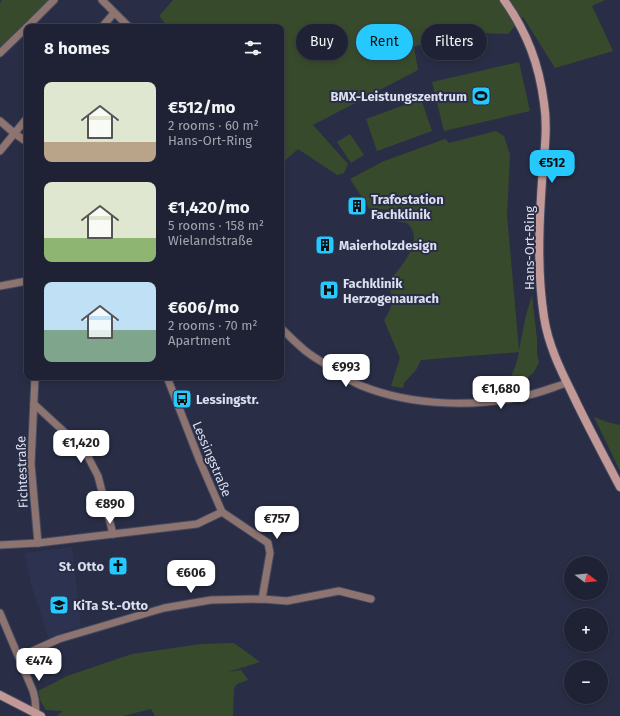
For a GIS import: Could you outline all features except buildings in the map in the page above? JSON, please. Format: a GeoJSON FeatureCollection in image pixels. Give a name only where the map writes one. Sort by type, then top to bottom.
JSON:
{"type":"FeatureCollection","features":[{"type":"Feature","properties":{"kind":"main road","name":"Hans-Ort-Ring"},"geometry":{"type":"LineString","coordinates":[[504,0],[514,13],[526,34],[536,61],[545,104],[545,135],[539,248],[540,285],[544,318],[552,350],[590,432],[620,487]]}},
{"type":"Feature","properties":{"kind":"main road"},"geometry":{"type":"LineString","coordinates":[[0,695],[38,714]]}},
{"type":"Feature","properties":{"kind":"street"},"geometry":{"type":"LineString","coordinates":[[30,24],[54,0]]}},
{"type":"Feature","properties":{"kind":"street"},"geometry":{"type":"LineString","coordinates":[[102,0],[126,24]]}},
{"type":"Feature","properties":{"kind":"street"},"geometry":{"type":"LineString","coordinates":[[105,24],[114,13]]}},
{"type":"Feature","properties":{"kind":"street"},"geometry":{"type":"LineString","coordinates":[[0,53],[24,30]]}},
{"type":"Feature","properties":{"kind":"street"},"geometry":{"type":"LineString","coordinates":[[0,121],[14,134],[24,140]]}},
{"type":"Feature","properties":{"kind":"street"},"geometry":{"type":"LineString","coordinates":[[0,151],[24,122]]}},
{"type":"Feature","properties":{"kind":"street"},"geometry":{"type":"LineString","coordinates":[[0,286],[24,282]]}},
{"type":"Feature","properties":{"kind":"street"},"geometry":{"type":"LineString","coordinates":[[284,331],[302,348],[361,386],[406,399],[467,403],[488,402],[530,395],[567,383]]}},
{"type":"Feature","properties":{"kind":"street","name":"Fichtestraße"},"geometry":{"type":"LineString","coordinates":[[35,380],[31,464],[38,543]]}},
{"type":"Feature","properties":{"kind":"street","name":"Lessingstraße"},"geometry":{"type":"LineString","coordinates":[[168,380],[199,459],[222,512],[268,543],[270,552],[262,599]]}},
{"type":"Feature","properties":{"kind":"street"},"geometry":{"type":"LineString","coordinates":[[34,404],[85,451],[98,476],[113,534]]}},
{"type":"Feature","properties":{"kind":"street"},"geometry":{"type":"LineString","coordinates":[[0,545],[38,543],[197,524],[222,512]]}},
{"type":"Feature","properties":{"kind":"street"},"geometry":{"type":"LineString","coordinates":[[19,657],[59,640],[164,608],[212,600],[287,600],[339,592],[371,599]]}},
{"type":"Feature","properties":{"kind":"street"},"geometry":{"type":"LineString","coordinates":[[0,613],[35,699],[38,714]]}},
{"type":"Feature","properties":{"kind":"shaded area","name":"KiTa St.-Otto"},"geometry":{"type":"Polygon","coordinates":[[[72,547],[81,627],[66,631],[49,639],[31,584],[25,553],[72,547]]]}},
{"type":"Feature","properties":{"kind":"green space"},"geometry":{"type":"Polygon","coordinates":[[[2,0],[48,0],[0,47],[0,3],[2,0]]]}},
{"type":"Feature","properties":{"kind":"green space"},"geometry":{"type":"Polygon","coordinates":[[[173,0],[605,0],[592,6],[613,51],[555,68],[523,17],[508,34],[487,33],[487,24],[421,24],[421,44],[414,47],[418,70],[313,125],[348,164],[344,173],[337,175],[298,149],[284,161],[284,24],[166,24],[159,16],[173,0]]]}},
{"type":"Feature","properties":{"kind":"green space","name":"BMX-Leistungszentrum"},"geometry":{"type":"Polygon","coordinates":[[[519,62],[530,111],[444,131],[432,82],[519,62]]]}},
{"type":"Feature","properties":{"kind":"green space"},"geometry":{"type":"Polygon","coordinates":[[[421,99],[432,131],[377,151],[366,119],[421,99]]]}},
{"type":"Feature","properties":{"kind":"green space"},"geometry":{"type":"Polygon","coordinates":[[[496,131],[504,136],[510,155],[507,215],[519,350],[526,315],[532,295],[539,362],[534,372],[518,386],[506,390],[517,362],[519,352],[421,360],[416,370],[404,383],[403,388],[391,386],[400,358],[384,320],[390,310],[392,302],[388,283],[409,255],[414,243],[414,237],[411,228],[407,223],[395,221],[389,210],[379,209],[371,211],[350,179],[384,161],[445,139],[449,143],[496,131]]]}},
{"type":"Feature","properties":{"kind":"green space"},"geometry":{"type":"Polygon","coordinates":[[[350,134],[364,155],[351,163],[337,142],[350,134]]]}},
{"type":"Feature","properties":{"kind":"green space"},"geometry":{"type":"Polygon","coordinates":[[[594,417],[620,425],[620,471],[594,417]]]}},
{"type":"Feature","properties":{"kind":"green space"},"geometry":{"type":"Polygon","coordinates":[[[234,643],[260,662],[228,672],[241,670],[248,680],[237,684],[234,688],[233,716],[155,716],[151,709],[123,716],[57,716],[63,711],[46,710],[41,702],[38,691],[67,676],[132,654],[201,644],[234,643]]]}},
{"type":"Feature","properties":{"kind":"place","name":"BMX-Leistungszentrum"},"geometry":{"type":"Point","coordinates":[481,96]}},
{"type":"Feature","properties":{"kind":"place","name":"Trafostation Fachklinik"},"geometry":{"type":"Point","coordinates":[357,206]}},
{"type":"Feature","properties":{"kind":"place","name":"Maierholzdesign"},"geometry":{"type":"Point","coordinates":[325,245]}},
{"type":"Feature","properties":{"kind":"place","name":"Fachklinik Herzogenaurach"},"geometry":{"type":"Point","coordinates":[329,290]}},
{"type":"Feature","properties":{"kind":"place","name":"Lessingstr."},"geometry":{"type":"Point","coordinates":[182,399]}},
{"type":"Feature","properties":{"kind":"place","name":"St. Otto"},"geometry":{"type":"Point","coordinates":[118,566]}},
{"type":"Feature","properties":{"kind":"place","name":"KiTa St.-Otto"},"geometry":{"type":"Point","coordinates":[59,605]}}]}
